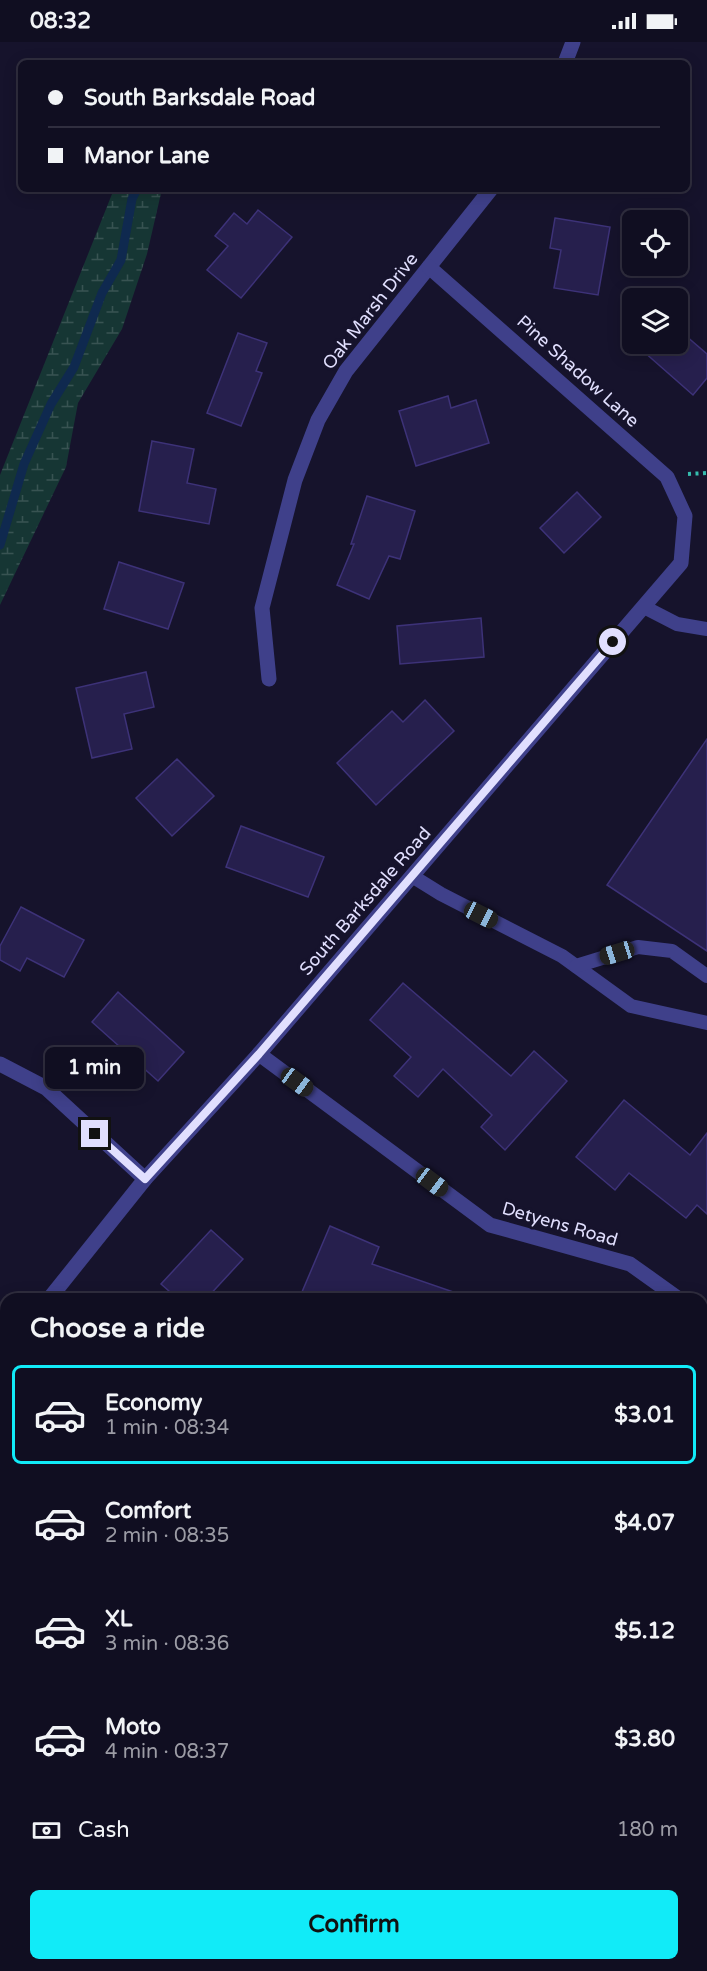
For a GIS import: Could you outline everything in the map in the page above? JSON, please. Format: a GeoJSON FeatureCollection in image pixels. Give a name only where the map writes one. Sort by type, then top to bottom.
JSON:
{"type":"FeatureCollection","features":[{"type":"Feature","properties":{"kind":"street"},"geometry":{"type":"LineString","coordinates":[[567,60],[573,42]]}},
{"type":"Feature","properties":{"kind":"street","name":"Oak Marsh Drive"},"geometry":{"type":"LineString","coordinates":[[269,679],[262,608],[295,480],[318,420],[346,371],[488,192]]}},
{"type":"Feature","properties":{"kind":"street","name":"Pine Shadow Lane"},"geometry":{"type":"LineString","coordinates":[[429,267],[667,477],[685,516]]}},
{"type":"Feature","properties":{"kind":"street","name":"South Barksdale Road"},"geometry":{"type":"LineString","coordinates":[[54,1293],[145,1179],[259,1054],[681,563],[685,516]]}},
{"type":"Feature","properties":{"kind":"street","name":"Detyens Road"},"geometry":{"type":"LineString","coordinates":[[259,1054],[490,1224],[630,1264],[671,1293]]}},
{"type":"Feature","properties":{"kind":"street"},"geometry":{"type":"LineString","coordinates":[[0,1064],[46,1088],[145,1179]]}},
{"type":"Feature","properties":{"kind":"lane"},"geometry":{"type":"LineString","coordinates":[[644,607],[677,624],[707,629]]}},
{"type":"Feature","properties":{"kind":"lane"},"geometry":{"type":"LineString","coordinates":[[412,876],[441,894],[562,956],[631,1006],[707,1023]]}},
{"type":"Feature","properties":{"kind":"lane"},"geometry":{"type":"LineString","coordinates":[[576,966],[638,947],[672,951],[707,976]]}},
{"type":"Feature","properties":{"kind":"green space"},"geometry":{"type":"Polygon","coordinates":[[[113,192],[161,192],[147,254],[122,329],[78,403],[66,467],[0,605],[0,475],[113,192]]]}},
{"type":"Feature","properties":{"kind":"building"},"geometry":{"type":"Polygon","coordinates":[[[258,210],[292,237],[241,298],[207,270],[228,246],[215,236],[234,213],[247,224],[258,210]]]}},
{"type":"Feature","properties":{"kind":"building"},"geometry":{"type":"Polygon","coordinates":[[[555,218],[610,227],[598,295],[554,288],[561,250],[550,248],[555,218]]]}},
{"type":"Feature","properties":{"kind":"building"},"geometry":{"type":"Polygon","coordinates":[[[238,333],[267,343],[256,371],[262,373],[241,426],[207,413],[238,333]]]}},
{"type":"Feature","properties":{"kind":"building"},"geometry":{"type":"Polygon","coordinates":[[[688,338],[707,354],[707,378],[693,395],[646,354],[688,354],[688,338]]]}},
{"type":"Feature","properties":{"kind":"building"},"geometry":{"type":"Polygon","coordinates":[[[448,396],[451,408],[476,400],[489,443],[416,466],[399,411],[448,396]]]}},
{"type":"Feature","properties":{"kind":"building"},"geometry":{"type":"Polygon","coordinates":[[[152,441],[194,449],[187,483],[216,489],[209,524],[139,511],[152,441]]]}},
{"type":"Feature","properties":{"kind":"building"},"geometry":{"type":"Polygon","coordinates":[[[577,492],[601,517],[564,553],[540,528],[577,492]]]}},
{"type":"Feature","properties":{"kind":"building"},"geometry":{"type":"Polygon","coordinates":[[[367,496],[415,511],[400,559],[389,556],[369,599],[337,585],[354,544],[351,544],[367,496]]]}},
{"type":"Feature","properties":{"kind":"building"},"geometry":{"type":"Polygon","coordinates":[[[119,562],[184,583],[168,629],[104,609],[119,562]]]}},
{"type":"Feature","properties":{"kind":"building"},"geometry":{"type":"Polygon","coordinates":[[[481,618],[484,657],[400,664],[397,626],[481,618]]]}},
{"type":"Feature","properties":{"kind":"building"},"geometry":{"type":"Polygon","coordinates":[[[146,672],[154,707],[124,714],[132,749],[92,758],[76,688],[146,672]]]}},
{"type":"Feature","properties":{"kind":"building"},"geometry":{"type":"Polygon","coordinates":[[[425,700],[454,731],[376,805],[337,763],[392,711],[403,722],[425,700]]]}},
{"type":"Feature","properties":{"kind":"building"},"geometry":{"type":"Polygon","coordinates":[[[707,739],[707,951],[607,885],[707,739]]]}},
{"type":"Feature","properties":{"kind":"building"},"geometry":{"type":"Polygon","coordinates":[[[177,759],[214,796],[172,836],[136,798],[177,759]]]}},
{"type":"Feature","properties":{"kind":"building"},"geometry":{"type":"Polygon","coordinates":[[[241,826],[324,857],[308,897],[226,867],[241,826]]]}},
{"type":"Feature","properties":{"kind":"building"},"geometry":{"type":"Polygon","coordinates":[[[21,907],[84,940],[64,977],[27,958],[20,971],[0,960],[0,946],[21,907]]]}},
{"type":"Feature","properties":{"kind":"building"},"geometry":{"type":"Polygon","coordinates":[[[403,983],[511,1076],[534,1051],[567,1081],[505,1150],[481,1127],[492,1115],[443,1069],[418,1097],[394,1076],[411,1057],[370,1020],[403,983]]]}},
{"type":"Feature","properties":{"kind":"building"},"geometry":{"type":"Polygon","coordinates":[[[118,992],[184,1052],[158,1081],[92,1022],[118,992]]]}},
{"type":"Feature","properties":{"kind":"building"},"geometry":{"type":"Polygon","coordinates":[[[624,1100],[690,1155],[707,1133],[707,1214],[697,1205],[686,1218],[629,1173],[615,1190],[576,1157],[624,1100]]]}},
{"type":"Feature","properties":{"kind":"building"},"geometry":{"type":"Polygon","coordinates":[[[330,1226],[379,1247],[372,1264],[456,1293],[302,1293],[330,1226]]]}},
{"type":"Feature","properties":{"kind":"building"},"geometry":{"type":"Polygon","coordinates":[[[211,1230],[243,1259],[212,1293],[171,1293],[161,1284],[211,1230]]]}},
{"type":"Feature","properties":{"kind":"waterway"},"geometry":{"type":"LineString","coordinates":[[0,545],[24,464],[51,404],[74,367],[102,293],[121,260],[132,199],[136,192]]}},
{"type":"Feature","properties":{"kind":"route"},"geometry":{"type":"LineString","coordinates":[[95,1134],[145,1179],[259,1054],[613,642]]}}]}
